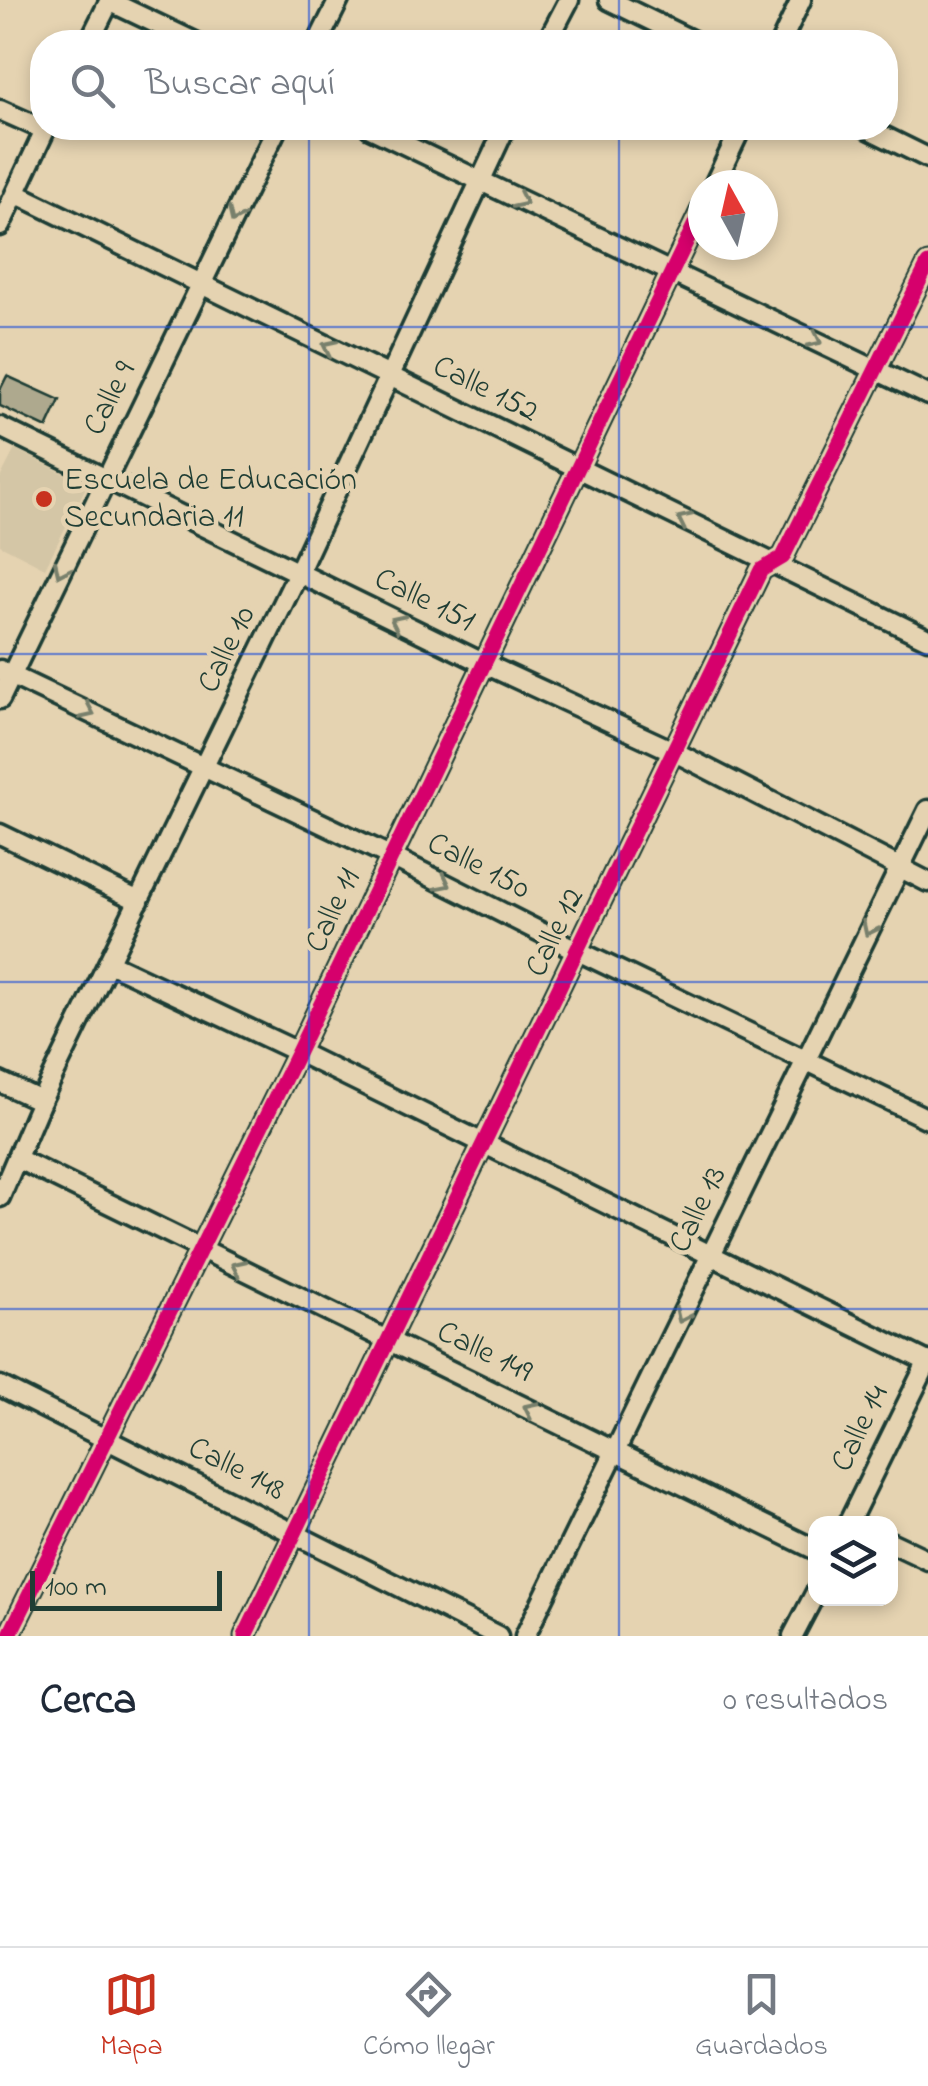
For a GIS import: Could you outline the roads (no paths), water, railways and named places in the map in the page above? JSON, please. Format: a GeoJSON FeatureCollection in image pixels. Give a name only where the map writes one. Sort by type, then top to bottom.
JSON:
{"type":"FeatureCollection","features":[{"type":"Feature","properties":{"kind":"street"},"geometry":{"type":"LineString","coordinates":[[94,30],[110,0],[171,30]]}},
{"type":"Feature","properties":{"kind":"street"},"geometry":{"type":"LineString","coordinates":[[324,30],[339,0]]}},
{"type":"Feature","properties":{"kind":"street"},"geometry":{"type":"LineString","coordinates":[[553,30],[568,0]]}},
{"type":"Feature","properties":{"kind":"street"},"geometry":{"type":"LineString","coordinates":[[608,0],[670,30]]}},
{"type":"Feature","properties":{"kind":"street"},"geometry":{"type":"LineString","coordinates":[[786,30],[800,0]]}},
{"type":"Feature","properties":{"kind":"street"},"geometry":{"type":"LineString","coordinates":[[0,110],[30,122]]}},
{"type":"Feature","properties":{"kind":"street"},"geometry":{"type":"LineString","coordinates":[[0,226],[41,140]]}},
{"type":"Feature","properties":{"kind":"street","name":"Calle 9"},"geometry":{"type":"LineString","coordinates":[[0,700],[6,673],[203,285],[271,140]]}},
{"type":"Feature","properties":{"kind":"street"},"geometry":{"type":"LineString","coordinates":[[394,140],[928,395]]}},
{"type":"Feature","properties":{"kind":"street","name":"Calle 10"},"geometry":{"type":"LineString","coordinates":[[0,1196],[42,1101],[298,573],[499,140]]}},
{"type":"Feature","properties":{"kind":"street"},"geometry":{"type":"LineString","coordinates":[[721,170],[735,140]]}},
{"type":"Feature","properties":{"kind":"street"},"geometry":{"type":"LineString","coordinates":[[891,140],[928,158]]}},
{"type":"Feature","properties":{"kind":"street","name":"Calle 152"},"geometry":{"type":"LineString","coordinates":[[16,194],[928,639]]}},
{"type":"Feature","properties":{"kind":"street","name":"Calle 11"},"geometry":{"type":"LineString","coordinates":[[4,1636],[298,1052],[688,238]]}},
{"type":"Feature","properties":{"kind":"street","name":"Calle 12"},"geometry":{"type":"LineString","coordinates":[[244,1636],[761,570],[783,556],[928,264]]}},
{"type":"Feature","properties":{"kind":"street","name":"Calle 151"},"geometry":{"type":"LineString","coordinates":[[0,427],[485,664],[674,751],[928,882]]}},
{"type":"Feature","properties":{"kind":"street","name":"Calle 150"},"geometry":{"type":"LineString","coordinates":[[6,673],[928,1119]]}},
{"type":"Feature","properties":{"kind":"street","name":"Calle 13"},"geometry":{"type":"LineString","coordinates":[[525,1636],[928,810]]}},
{"type":"Feature","properties":{"kind":"street"},"geometry":{"type":"LineString","coordinates":[[0,834],[138,901]]}},
{"type":"Feature","properties":{"kind":"street"},"geometry":{"type":"LineString","coordinates":[[110,962],[928,1362]]}},
{"type":"Feature","properties":{"kind":"street"},"geometry":{"type":"LineString","coordinates":[[0,1082],[42,1101]]}},
{"type":"Feature","properties":{"kind":"street","name":"Calle 149"},"geometry":{"type":"LineString","coordinates":[[18,1159],[808,1546]]}},
{"type":"Feature","properties":{"kind":"street","name":"Calle 14"},"geometry":{"type":"LineString","coordinates":[[853,1516],[928,1362]]}},
{"type":"Feature","properties":{"kind":"street","name":"Calle 148"},"geometry":{"type":"LineString","coordinates":[[0,1386],[498,1636]]}},
{"type":"Feature","properties":{"kind":"street"},"geometry":{"type":"LineString","coordinates":[[898,1546],[928,1560]]}},
{"type":"Feature","properties":{"kind":"street"},"geometry":{"type":"LineString","coordinates":[[793,1636],[809,1606]]}},
{"type":"Feature","properties":{"kind":"place","name":"Escuela de Educación Secundaria 11"},"geometry":{"type":"Point","coordinates":[44,499]}}]}
